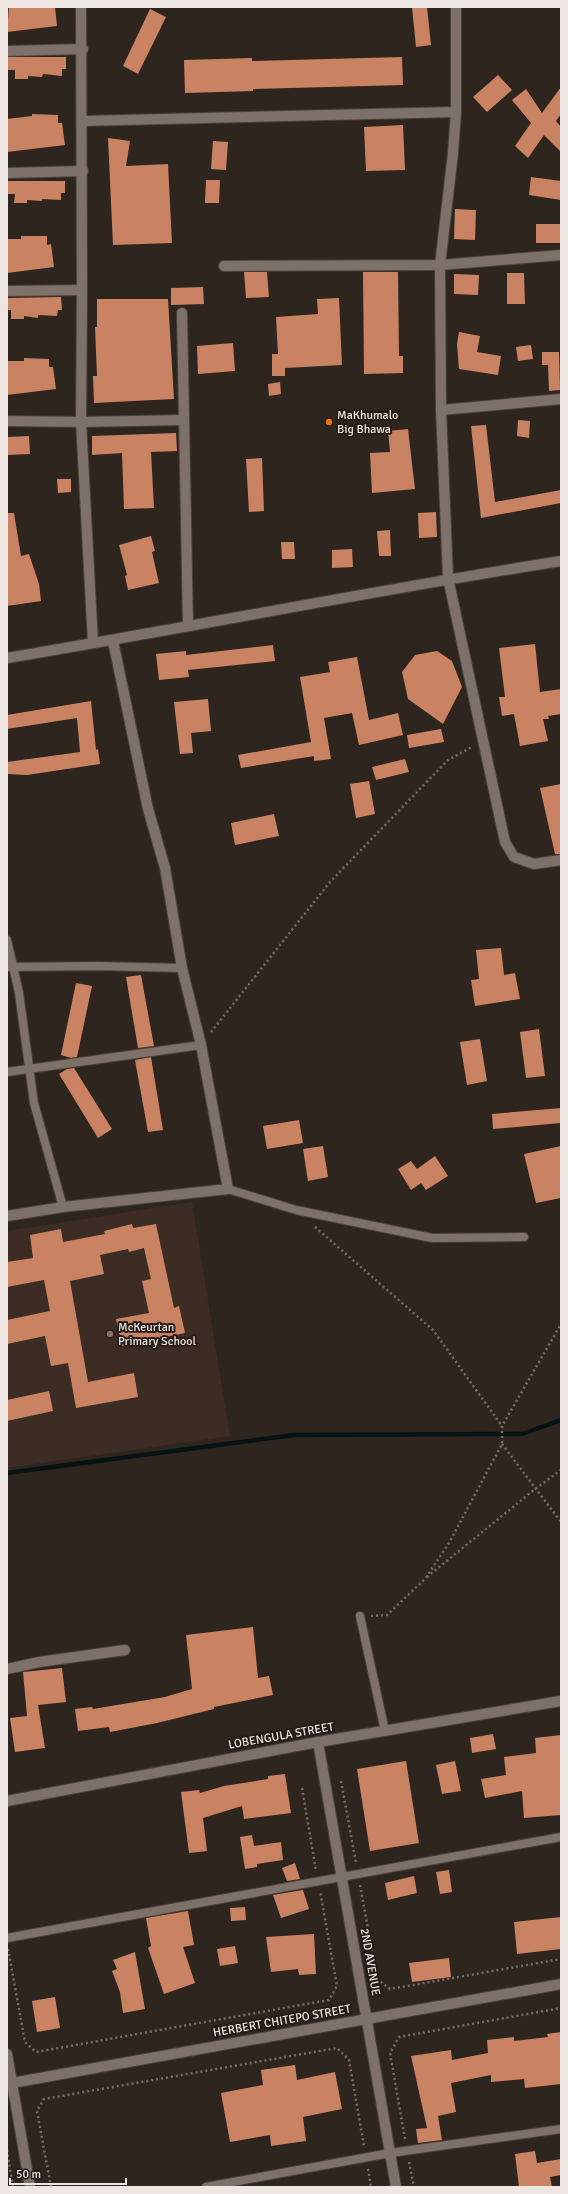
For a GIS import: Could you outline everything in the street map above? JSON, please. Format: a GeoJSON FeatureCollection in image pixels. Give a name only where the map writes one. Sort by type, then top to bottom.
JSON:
{"type":"FeatureCollection","features":[{"type":"Feature","properties":{"kind":"street"},"geometry":{"type":"LineString","coordinates":[[81,7],[83,49],[81,422],[93,643]]}},
{"type":"Feature","properties":{"kind":"street"},"geometry":{"type":"LineString","coordinates":[[456,7],[456,112],[440,265],[442,410],[448,578],[505,842],[514,857],[534,864],[561,860]]}},
{"type":"Feature","properties":{"kind":"street"},"geometry":{"type":"LineString","coordinates":[[7,51],[83,49]]}},
{"type":"Feature","properties":{"kind":"street"},"geometry":{"type":"LineString","coordinates":[[82,121],[456,112]]}},
{"type":"Feature","properties":{"kind":"street"},"geometry":{"type":"LineString","coordinates":[[7,173],[83,171]]}},
{"type":"Feature","properties":{"kind":"street"},"geometry":{"type":"LineString","coordinates":[[224,266],[440,265],[561,255]]}},
{"type":"Feature","properties":{"kind":"street"},"geometry":{"type":"LineString","coordinates":[[7,291],[82,290]]}},
{"type":"Feature","properties":{"kind":"street"},"geometry":{"type":"LineString","coordinates":[[182,312],[188,626]]}},
{"type":"Feature","properties":{"kind":"street"},"geometry":{"type":"LineString","coordinates":[[442,410],[561,399]]}},
{"type":"Feature","properties":{"kind":"street"},"geometry":{"type":"LineString","coordinates":[[7,421],[81,422],[183,420]]}},
{"type":"Feature","properties":{"kind":"street"},"geometry":{"type":"LineString","coordinates":[[7,658],[113,641],[448,578],[561,561]]}},
{"type":"Feature","properties":{"kind":"street"},"geometry":{"type":"LineString","coordinates":[[7,1216],[63,1206],[228,1188],[201,1045],[182,968],[165,868],[148,809],[113,641]]}},
{"type":"Feature","properties":{"kind":"street"},"geometry":{"type":"LineString","coordinates":[[7,1669],[39,1662],[125,1650]]}},
{"type":"Feature","properties":{"kind":"street","name":"LOBENGULA STREET"},"geometry":{"type":"LineString","coordinates":[[7,1801],[318,1742],[561,1701]]}},
{"type":"Feature","properties":{"kind":"street","name":"2ND AVENUE"},"geometry":{"type":"LineString","coordinates":[[318,1742],[396,2187]]}},
{"type":"Feature","properties":{"kind":"street","name":"HERBERT CHITEPO STREET"},"geometry":{"type":"LineString","coordinates":[[9,2084],[561,1984]]}},
{"type":"Feature","properties":{"kind":"street"},"geometry":{"type":"LineString","coordinates":[[7,2054],[9,2084],[30,2187]]}},
{"type":"Feature","properties":{"kind":"lane"},"geometry":{"type":"LineString","coordinates":[[7,940],[31,1069],[34,1102],[63,1206]]}},
{"type":"Feature","properties":{"kind":"lane"},"geometry":{"type":"LineString","coordinates":[[11,967],[98,966],[182,968]]}},
{"type":"Feature","properties":{"kind":"lane"},"geometry":{"type":"LineString","coordinates":[[7,1072],[201,1045]]}},
{"type":"Feature","properties":{"kind":"lane"},"geometry":{"type":"LineString","coordinates":[[228,1188],[296,1210],[432,1238],[524,1236]]}},
{"type":"Feature","properties":{"kind":"lane"},"geometry":{"type":"LineString","coordinates":[[360,1616],[384,1731]]}},
{"type":"Feature","properties":{"kind":"lane"},"geometry":{"type":"LineString","coordinates":[[7,1940],[341,1876],[561,1837]]}},
{"type":"Feature","properties":{"kind":"lane"},"geometry":{"type":"LineString","coordinates":[[206,2187],[390,2153],[561,2129]]}},
{"type":"Feature","properties":{"kind":"path"},"geometry":{"type":"LineString","coordinates":[[201,1045],[330,882],[448,760],[484,741]]}},
{"type":"Feature","properties":{"kind":"path"},"geometry":{"type":"LineString","coordinates":[[314,1226],[433,1330],[502,1426]]}},
{"type":"Feature","properties":{"kind":"path"},"geometry":{"type":"LineString","coordinates":[[425,1579],[449,1543],[502,1444],[502,1426],[561,1324]]}},
{"type":"Feature","properties":{"kind":"path"},"geometry":{"type":"LineString","coordinates":[[502,1444],[561,1522]]}},
{"type":"Feature","properties":{"kind":"path"},"geometry":{"type":"LineString","coordinates":[[360,1616],[387,1614],[425,1579],[535,1489],[561,1470]]}},
{"type":"Feature","properties":{"kind":"path"},"geometry":{"type":"LineString","coordinates":[[341,1781],[377,1979],[390,1989],[561,1959]]}},
{"type":"Feature","properties":{"kind":"path"},"geometry":{"type":"LineString","coordinates":[[7,1940],[25,2042],[36,2052],[329,2000],[336,1986]]}},
{"type":"Feature","properties":{"kind":"path"},"geometry":{"type":"LineString","coordinates":[[414,2187],[390,2053],[399,2037],[561,2008]]}},
{"type":"Feature","properties":{"kind":"path"},"geometry":{"type":"LineString","coordinates":[[51,2187],[37,2111],[44,2099],[337,2048],[349,2060],[371,2187]]}},
{"type":"Feature","properties":{"kind":"path"},"geometry":{"type":"LineString","coordinates":[[7,2150],[13,2187]]}},
{"type":"Feature","properties":{"kind":"shaded area","name":"McKeurtan Primary School"},"geometry":{"type":"Polygon","coordinates":[[[192,1202],[230,1436],[7,1468],[7,1231],[192,1202]]]}},
{"type":"Feature","properties":{"kind":"building"},"geometry":{"type":"Polygon","coordinates":[[[9,7],[55,7],[57,26],[7,32],[9,7]]]}},
{"type":"Feature","properties":{"kind":"building"},"geometry":{"type":"Polygon","coordinates":[[[412,7],[427,7],[431,45],[416,47],[412,7]]]}},
{"type":"Feature","properties":{"kind":"building"},"geometry":{"type":"Polygon","coordinates":[[[150,9],[166,17],[138,74],[123,66],[150,9]]]}},
{"type":"Feature","properties":{"kind":"building"},"geometry":{"type":"Polygon","coordinates":[[[7,57],[66,57],[66,69],[62,69],[62,76],[43,74],[42,77],[28,76],[28,79],[15,79],[15,70],[7,70],[7,57]]]}},
{"type":"Feature","properties":{"kind":"building"},"geometry":{"type":"Polygon","coordinates":[[[402,57],[403,85],[253,89],[253,91],[185,93],[184,60],[252,58],[252,61],[402,57]]]}},
{"type":"Feature","properties":{"kind":"building"},"geometry":{"type":"Polygon","coordinates":[[[498,75],[512,90],[487,112],[473,97],[498,75]]]}},
{"type":"Feature","properties":{"kind":"building"},"geometry":{"type":"Polygon","coordinates":[[[561,87],[561,114],[556,121],[561,127],[561,152],[544,135],[528,158],[515,146],[531,123],[512,100],[526,89],[542,113],[561,87]]]}},
{"type":"Feature","properties":{"kind":"building"},"geometry":{"type":"Polygon","coordinates":[[[32,114],[58,115],[58,123],[62,123],[65,145],[7,152],[7,119],[32,116],[32,114]]]}},
{"type":"Feature","properties":{"kind":"building"},"geometry":{"type":"Polygon","coordinates":[[[403,125],[405,170],[366,171],[364,127],[403,125]]]}},
{"type":"Feature","properties":{"kind":"building"},"geometry":{"type":"Polygon","coordinates":[[[108,138],[130,141],[126,166],[168,164],[172,243],[113,245],[108,138]]]}},
{"type":"Feature","properties":{"kind":"building"},"geometry":{"type":"Polygon","coordinates":[[[213,141],[228,142],[226,170],[211,169],[213,141]]]}},
{"type":"Feature","properties":{"kind":"building"},"geometry":{"type":"Polygon","coordinates":[[[531,177],[561,181],[561,200],[529,195],[531,177]]]}},
{"type":"Feature","properties":{"kind":"building"},"geometry":{"type":"Polygon","coordinates":[[[206,180],[220,180],[219,203],[205,203],[206,180]]]}},
{"type":"Feature","properties":{"kind":"building"},"geometry":{"type":"Polygon","coordinates":[[[7,181],[65,181],[65,193],[61,193],[61,200],[42,199],[42,201],[27,200],[27,203],[14,203],[15,194],[7,194],[7,181]]]}},
{"type":"Feature","properties":{"kind":"building"},"geometry":{"type":"Polygon","coordinates":[[[455,209],[476,210],[475,240],[454,239],[455,209]]]}},
{"type":"Feature","properties":{"kind":"building"},"geometry":{"type":"Polygon","coordinates":[[[536,224],[561,224],[561,243],[536,243],[536,224]]]}},
{"type":"Feature","properties":{"kind":"building"},"geometry":{"type":"Polygon","coordinates":[[[21,236],[47,236],[47,245],[51,244],[54,267],[7,273],[7,239],[21,239],[21,236]]]}},
{"type":"Feature","properties":{"kind":"building"},"geometry":{"type":"Polygon","coordinates":[[[244,272],[267,272],[269,297],[246,298],[244,272]]]}},
{"type":"Feature","properties":{"kind":"building"},"geometry":{"type":"Polygon","coordinates":[[[363,272],[398,272],[399,356],[403,356],[403,373],[364,374],[363,272]]]}},
{"type":"Feature","properties":{"kind":"building"},"geometry":{"type":"Polygon","coordinates":[[[507,273],[524,273],[525,304],[507,304],[507,273]]]}},
{"type":"Feature","properties":{"kind":"building"},"geometry":{"type":"Polygon","coordinates":[[[454,274],[479,275],[478,295],[454,294],[454,274]]]}},
{"type":"Feature","properties":{"kind":"building"},"geometry":{"type":"Polygon","coordinates":[[[203,287],[204,304],[171,305],[171,288],[203,287]]]}},
{"type":"Feature","properties":{"kind":"building"},"geometry":{"type":"Polygon","coordinates":[[[61,297],[62,310],[58,310],[57,316],[38,315],[38,318],[24,316],[24,319],[11,319],[11,310],[7,310],[7,298],[61,297]]]}},
{"type":"Feature","properties":{"kind":"building"},"geometry":{"type":"Polygon","coordinates":[[[339,298],[342,365],[285,368],[285,376],[272,376],[272,354],[278,354],[276,317],[318,314],[317,299],[339,298]]]}},
{"type":"Feature","properties":{"kind":"building"},"geometry":{"type":"Polygon","coordinates":[[[97,299],[168,299],[174,399],[94,403],[93,376],[97,376],[95,327],[97,327],[97,299]]]}},
{"type":"Feature","properties":{"kind":"building"},"geometry":{"type":"Polygon","coordinates":[[[459,332],[480,336],[477,352],[501,356],[498,375],[459,369],[457,344],[459,332]]]}},
{"type":"Feature","properties":{"kind":"building"},"geometry":{"type":"Polygon","coordinates":[[[233,343],[235,371],[198,374],[197,346],[233,343]]]}},
{"type":"Feature","properties":{"kind":"building"},"geometry":{"type":"Polygon","coordinates":[[[531,345],[533,359],[518,361],[516,347],[531,345]]]}},
{"type":"Feature","properties":{"kind":"building"},"geometry":{"type":"Polygon","coordinates":[[[542,352],[559,352],[560,390],[549,391],[548,365],[542,365],[542,352]]]}},
{"type":"Feature","properties":{"kind":"building"},"geometry":{"type":"Polygon","coordinates":[[[24,358],[49,359],[49,367],[53,367],[56,389],[7,395],[7,361],[24,361],[24,358]]]}},
{"type":"Feature","properties":{"kind":"building"},"geometry":{"type":"Polygon","coordinates":[[[280,382],[281,394],[269,396],[268,384],[280,382]]]}},
{"type":"Feature","properties":{"kind":"building"},"geometry":{"type":"Polygon","coordinates":[[[518,420],[530,421],[529,438],[517,436],[518,420]]]}},
{"type":"Feature","properties":{"kind":"building"},"geometry":{"type":"Polygon","coordinates":[[[486,425],[495,502],[561,490],[561,503],[481,518],[471,426],[486,425]]]}},
{"type":"Feature","properties":{"kind":"building"},"geometry":{"type":"Polygon","coordinates":[[[408,429],[415,489],[372,493],[370,453],[390,452],[388,431],[408,429]]]}},
{"type":"Feature","properties":{"kind":"building"},"geometry":{"type":"Polygon","coordinates":[[[176,433],[177,451],[151,452],[154,508],[124,509],[122,453],[92,455],[92,436],[176,433]]]}},
{"type":"Feature","properties":{"kind":"building"},"geometry":{"type":"Polygon","coordinates":[[[29,436],[30,454],[7,455],[7,437],[29,436]]]}},
{"type":"Feature","properties":{"kind":"building"},"geometry":{"type":"Polygon","coordinates":[[[262,458],[264,511],[249,512],[246,459],[262,458]]]}},
{"type":"Feature","properties":{"kind":"building"},"geometry":{"type":"Polygon","coordinates":[[[57,479],[71,479],[71,492],[58,493],[57,479]]]}},
{"type":"Feature","properties":{"kind":"building"},"geometry":{"type":"Polygon","coordinates":[[[436,512],[437,537],[419,538],[418,513],[436,512]]]}},
{"type":"Feature","properties":{"kind":"building"},"geometry":{"type":"Polygon","coordinates":[[[7,513],[14,513],[21,556],[29,554],[39,584],[41,601],[7,606],[7,513]]]}},
{"type":"Feature","properties":{"kind":"building"},"geometry":{"type":"Polygon","coordinates":[[[390,530],[391,556],[379,556],[377,531],[390,530]]]}},
{"type":"Feature","properties":{"kind":"building"},"geometry":{"type":"Polygon","coordinates":[[[151,536],[155,551],[152,552],[159,583],[128,590],[125,576],[127,575],[119,545],[151,536]]]}},
{"type":"Feature","properties":{"kind":"building"},"geometry":{"type":"Polygon","coordinates":[[[281,542],[294,542],[295,559],[282,559],[281,542]]]}},
{"type":"Feature","properties":{"kind":"building"},"geometry":{"type":"Polygon","coordinates":[[[352,549],[353,567],[332,568],[332,550],[352,549]]]}},
{"type":"Feature","properties":{"kind":"building"},"geometry":{"type":"Polygon","coordinates":[[[535,644],[540,692],[561,689],[561,714],[548,716],[549,719],[543,719],[548,741],[520,746],[514,714],[502,716],[499,697],[505,697],[499,648],[535,644]]]}},
{"type":"Feature","properties":{"kind":"building"},"geometry":{"type":"Polygon","coordinates":[[[273,645],[275,661],[188,670],[189,677],[159,680],[156,654],[186,651],[186,655],[273,645]]]}},
{"type":"Feature","properties":{"kind":"building"},"geometry":{"type":"Polygon","coordinates":[[[437,651],[452,661],[462,687],[443,724],[408,699],[402,672],[415,655],[437,651]]]}},
{"type":"Feature","properties":{"kind":"building"},"geometry":{"type":"Polygon","coordinates":[[[357,657],[369,720],[398,713],[403,735],[359,745],[352,713],[324,718],[331,759],[314,761],[314,756],[241,768],[238,755],[311,742],[300,677],[330,672],[328,662],[357,657]]]}},
{"type":"Feature","properties":{"kind":"building"},"geometry":{"type":"Polygon","coordinates":[[[208,699],[211,731],[191,733],[193,753],[180,754],[174,702],[208,699]]]}},
{"type":"Feature","properties":{"kind":"building"},"geometry":{"type":"Polygon","coordinates":[[[91,701],[96,750],[98,749],[100,764],[27,775],[7,774],[7,762],[80,752],[77,718],[7,729],[7,715],[91,701]]]}},
{"type":"Feature","properties":{"kind":"building"},"geometry":{"type":"Polygon","coordinates":[[[441,729],[444,742],[409,748],[407,735],[441,729]]]}},
{"type":"Feature","properties":{"kind":"building"},"geometry":{"type":"Polygon","coordinates":[[[405,759],[409,772],[376,780],[372,767],[405,759]]]}},
{"type":"Feature","properties":{"kind":"building"},"geometry":{"type":"Polygon","coordinates":[[[369,781],[375,814],[356,818],[350,784],[369,781]]]}},
{"type":"Feature","properties":{"kind":"building"},"geometry":{"type":"Polygon","coordinates":[[[561,784],[561,854],[555,854],[540,788],[561,784]]]}},
{"type":"Feature","properties":{"kind":"building"},"geometry":{"type":"Polygon","coordinates":[[[274,814],[279,836],[235,845],[231,823],[274,814]]]}},
{"type":"Feature","properties":{"kind":"building"},"geometry":{"type":"Polygon","coordinates":[[[501,948],[504,975],[515,973],[520,999],[475,1006],[471,980],[479,979],[476,950],[501,948]]]}},
{"type":"Feature","properties":{"kind":"building"},"geometry":{"type":"Polygon","coordinates":[[[141,975],[154,1046],[138,1048],[126,977],[141,975]]]}},
{"type":"Feature","properties":{"kind":"building"},"geometry":{"type":"Polygon","coordinates":[[[76,983],[92,986],[77,1057],[71,1058],[61,1055],[76,983]]]}},
{"type":"Feature","properties":{"kind":"building"},"geometry":{"type":"Polygon","coordinates":[[[539,1029],[545,1076],[526,1078],[520,1032],[539,1029]]]}},
{"type":"Feature","properties":{"kind":"building"},"geometry":{"type":"Polygon","coordinates":[[[480,1039],[487,1081],[467,1085],[460,1042],[480,1039]]]}},
{"type":"Feature","properties":{"kind":"building"},"geometry":{"type":"Polygon","coordinates":[[[151,1057],[163,1130],[148,1132],[135,1060],[151,1057]]]}},
{"type":"Feature","properties":{"kind":"building"},"geometry":{"type":"Polygon","coordinates":[[[74,1068],[112,1129],[98,1138],[59,1074],[67,1069],[74,1068]]]}},
{"type":"Feature","properties":{"kind":"building"},"geometry":{"type":"Polygon","coordinates":[[[561,1108],[561,1123],[493,1129],[492,1114],[561,1108]]]}},
{"type":"Feature","properties":{"kind":"building"},"geometry":{"type":"Polygon","coordinates":[[[299,1120],[303,1143],[267,1149],[263,1126],[299,1120]]]}},
{"type":"Feature","properties":{"kind":"building"},"geometry":{"type":"Polygon","coordinates":[[[323,1146],[328,1177],[308,1181],[303,1149],[323,1146]]]}},
{"type":"Feature","properties":{"kind":"building"},"geometry":{"type":"Polygon","coordinates":[[[561,1146],[561,1198],[536,1203],[524,1154],[561,1146]]]}},
{"type":"Feature","properties":{"kind":"building"},"geometry":{"type":"Polygon","coordinates":[[[435,1156],[448,1176],[426,1190],[421,1183],[411,1190],[398,1169],[411,1161],[417,1169],[435,1156]]]}},
{"type":"Feature","properties":{"kind":"building"},"geometry":{"type":"Polygon","coordinates":[[[132,1224],[133,1228],[156,1224],[174,1308],[179,1306],[185,1333],[122,1346],[116,1319],[149,1313],[142,1281],[151,1279],[144,1248],[129,1252],[128,1249],[100,1255],[104,1274],[70,1281],[88,1382],[134,1373],[138,1397],[76,1408],[68,1363],[51,1366],[45,1336],[7,1344],[7,1320],[50,1311],[44,1280],[7,1287],[7,1262],[33,1258],[30,1235],[61,1229],[63,1242],[105,1234],[104,1231],[132,1224]]]}},
{"type":"Feature","properties":{"kind":"building"},"geometry":{"type":"Polygon","coordinates":[[[49,1391],[53,1411],[7,1421],[7,1400],[49,1391]]]}},
{"type":"Feature","properties":{"kind":"building"},"geometry":{"type":"Polygon","coordinates":[[[253,1627],[258,1678],[269,1676],[273,1695],[214,1707],[214,1709],[157,1723],[110,1732],[109,1727],[78,1731],[75,1709],[92,1707],[93,1709],[165,1697],[192,1689],[186,1635],[253,1627]]]}},
{"type":"Feature","properties":{"kind":"building"},"geometry":{"type":"Polygon","coordinates":[[[62,1668],[66,1702],[38,1705],[45,1748],[15,1752],[10,1718],[27,1716],[23,1672],[62,1668]]]}},
{"type":"Feature","properties":{"kind":"building"},"geometry":{"type":"Polygon","coordinates":[[[493,1734],[496,1749],[472,1753],[470,1738],[493,1734]]]}},
{"type":"Feature","properties":{"kind":"building"},"geometry":{"type":"Polygon","coordinates":[[[561,1735],[561,1815],[524,1818],[522,1791],[485,1798],[481,1779],[506,1775],[504,1757],[536,1753],[535,1738],[561,1735]]]}},
{"type":"Feature","properties":{"kind":"building"},"geometry":{"type":"Polygon","coordinates":[[[406,1761],[419,1843],[370,1851],[357,1769],[406,1761]]]}},
{"type":"Feature","properties":{"kind":"building"},"geometry":{"type":"Polygon","coordinates":[[[455,1761],[461,1791],[442,1794],[436,1765],[455,1761]]]}},
{"type":"Feature","properties":{"kind":"building"},"geometry":{"type":"Polygon","coordinates":[[[285,1774],[291,1813],[244,1819],[242,1806],[203,1818],[207,1851],[189,1853],[181,1792],[199,1790],[200,1793],[224,1786],[268,1779],[268,1776],[285,1774]]]}},
{"type":"Feature","properties":{"kind":"building"},"geometry":{"type":"Polygon","coordinates":[[[252,1835],[254,1846],[281,1842],[283,1860],[257,1864],[257,1867],[245,1869],[240,1837],[252,1835]]]}},
{"type":"Feature","properties":{"kind":"building"},"geometry":{"type":"Polygon","coordinates":[[[295,1863],[300,1879],[287,1881],[282,1868],[295,1863]]]}},
{"type":"Feature","properties":{"kind":"building"},"geometry":{"type":"Polygon","coordinates":[[[449,1870],[452,1892],[440,1894],[436,1872],[449,1870]]]}},
{"type":"Feature","properties":{"kind":"building"},"geometry":{"type":"Polygon","coordinates":[[[414,1876],[417,1893],[388,1900],[385,1883],[414,1876]]]}},
{"type":"Feature","properties":{"kind":"building"},"geometry":{"type":"Polygon","coordinates":[[[303,1890],[309,1909],[281,1918],[273,1895],[303,1890]]]}},
{"type":"Feature","properties":{"kind":"building"},"geometry":{"type":"Polygon","coordinates":[[[245,1907],[246,1920],[231,1921],[230,1908],[245,1907]]]}},
{"type":"Feature","properties":{"kind":"building"},"geometry":{"type":"Polygon","coordinates":[[[188,1911],[194,1945],[183,1947],[195,1983],[164,1994],[148,1948],[151,1946],[146,1918],[188,1911]]]}},
{"type":"Feature","properties":{"kind":"building"},"geometry":{"type":"Polygon","coordinates":[[[561,1917],[561,1949],[517,1954],[514,1922],[561,1917]]]}},
{"type":"Feature","properties":{"kind":"building"},"geometry":{"type":"Polygon","coordinates":[[[314,1934],[316,1974],[299,1975],[298,1969],[271,1972],[266,1937],[314,1934]]]}},
{"type":"Feature","properties":{"kind":"building"},"geometry":{"type":"Polygon","coordinates":[[[235,1946],[238,1963],[220,1966],[217,1949],[235,1946]]]}},
{"type":"Feature","properties":{"kind":"building"},"geometry":{"type":"Polygon","coordinates":[[[135,1952],[145,2009],[123,2013],[120,1992],[112,1971],[117,1969],[113,1960],[135,1952]]]}},
{"type":"Feature","properties":{"kind":"building"},"geometry":{"type":"Polygon","coordinates":[[[449,1958],[451,1977],[412,1982],[409,1963],[449,1958]]]}},
{"type":"Feature","properties":{"kind":"building"},"geometry":{"type":"Polygon","coordinates":[[[55,1997],[60,2028],[37,2032],[32,2001],[55,1997]]]}},
{"type":"Feature","properties":{"kind":"building"},"geometry":{"type":"Polygon","coordinates":[[[561,2032],[561,2084],[525,2088],[524,2079],[491,2082],[491,2075],[451,2083],[456,2112],[438,2116],[442,2140],[418,2143],[416,2129],[427,2128],[411,2056],[451,2050],[452,2060],[488,2053],[487,2040],[514,2037],[514,2041],[548,2037],[547,2034],[561,2032]]]}},
{"type":"Feature","properties":{"kind":"building"},"geometry":{"type":"Polygon","coordinates":[[[295,2065],[297,2080],[335,2072],[342,2109],[303,2117],[306,2141],[271,2146],[270,2135],[230,2142],[221,2093],[263,2085],[261,2070],[295,2065]]]}},
{"type":"Feature","properties":{"kind":"building"},"geometry":{"type":"Polygon","coordinates":[[[535,2151],[537,2163],[561,2159],[561,2175],[550,2177],[552,2187],[519,2187],[515,2154],[535,2151]]]}},
{"type":"Feature","properties":{"kind":"waterway"},"geometry":{"type":"LineString","coordinates":[[7,1473],[294,1435],[522,1434],[561,1420]]}},
{"type":"Feature","properties":{"kind":"place","name":"MaKhumalo Big Bhawa"},"geometry":{"type":"Point","coordinates":[329,422]}},
{"type":"Feature","properties":{"kind":"place","name":"McKeurtan Primary School"},"geometry":{"type":"Point","coordinates":[110,1334]}}]}
